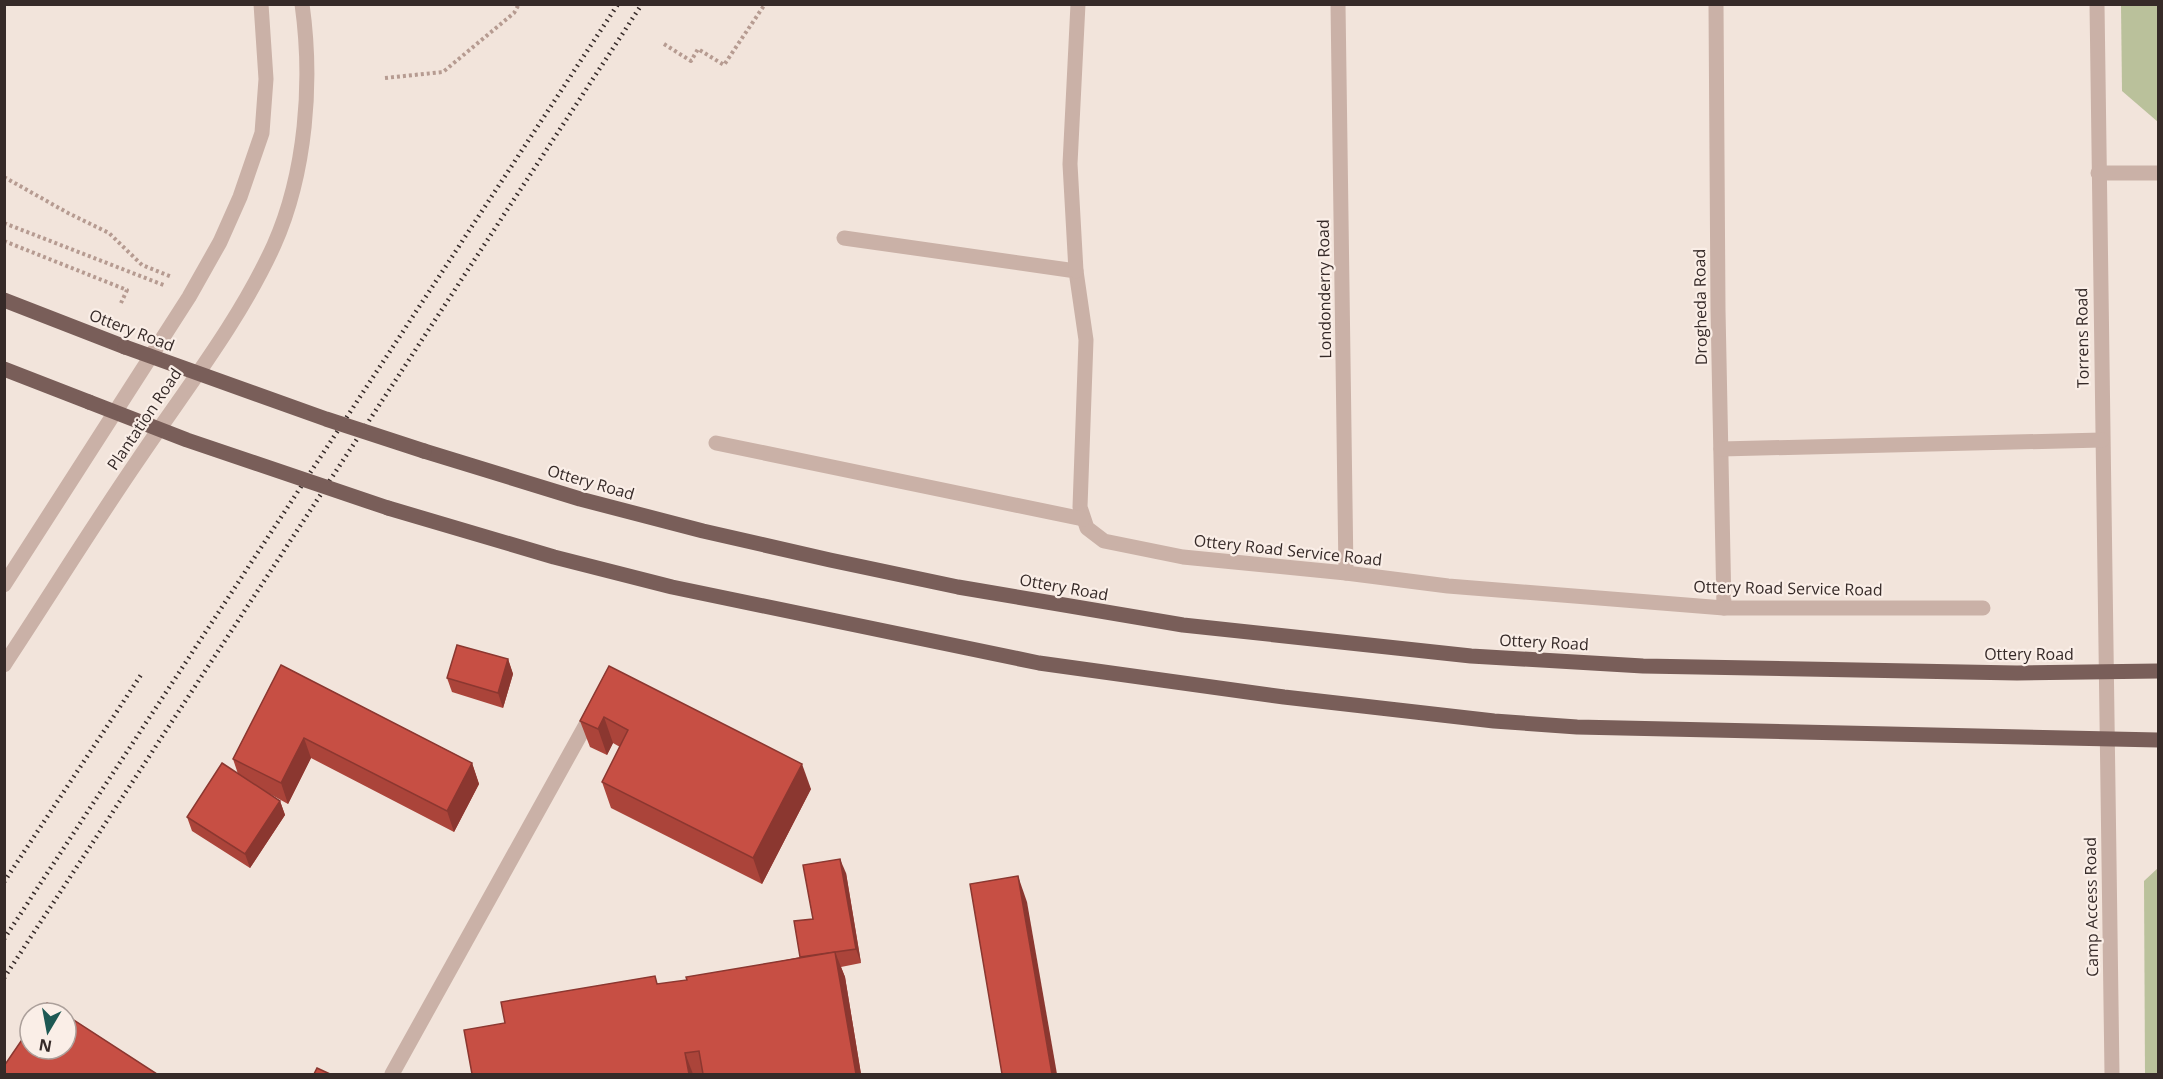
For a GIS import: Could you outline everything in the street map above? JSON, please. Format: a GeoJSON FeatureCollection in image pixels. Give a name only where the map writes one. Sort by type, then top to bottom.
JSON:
{"type":"FeatureCollection","features":[{"type":"Feature","properties":{"kind":"main road","name":"Ottery Road"},"geometry":{"type":"LineString","coordinates":[[4,300],[125,347],[326,419],[580,498],[703,531],[958,587],[1183,625],[1471,656],[1643,666],[2017,673],[2158,671]]}},
{"type":"Feature","properties":{"kind":"main road"},"geometry":{"type":"LineString","coordinates":[[4,369],[187,440],[388,508],[554,557],[672,587],[804,616],[1039,663],[1227,690],[1494,721],[1577,727],[2158,740]]}},
{"type":"Feature","properties":{"kind":"street","name":"Plantation Road"},"geometry":{"type":"LineString","coordinates":[[4,585],[189,297],[220,242],[236,206],[262,133],[266,79],[261,4]]}},
{"type":"Feature","properties":{"kind":"street","name":"Plantation Road"},"geometry":{"type":"LineString","coordinates":[[4,665],[124,480],[238,311],[274,244],[291,196],[301,152],[306,107],[302,4]]}},
{"type":"Feature","properties":{"kind":"street"},"geometry":{"type":"LineString","coordinates":[[716,443],[1083,519],[1080,507],[1086,340],[1076,271],[1070,164],[1078,4]]}},
{"type":"Feature","properties":{"kind":"street","name":"Londonderry Road"},"geometry":{"type":"LineString","coordinates":[[1338,4],[1346,573]]}},
{"type":"Feature","properties":{"kind":"street","name":"Drogheda Road"},"geometry":{"type":"LineString","coordinates":[[1716,4],[1724,608]]}},
{"type":"Feature","properties":{"kind":"street","name":"Torrens Road"},"geometry":{"type":"LineString","coordinates":[[2097,4],[2105,671]]}},
{"type":"Feature","properties":{"kind":"street"},"geometry":{"type":"LineString","coordinates":[[2098,173],[2158,172]]}},
{"type":"Feature","properties":{"kind":"street"},"geometry":{"type":"LineString","coordinates":[[844,238],[1076,271]]}},
{"type":"Feature","properties":{"kind":"street"},"geometry":{"type":"LineString","coordinates":[[1721,449],[2102,440]]}},
{"type":"Feature","properties":{"kind":"street","name":"Ottery Road Service Road"},"geometry":{"type":"LineString","coordinates":[[1083,519],[1094,536],[1112,543],[1184,557],[1448,586],[1724,608],[1983,608]]}},
{"type":"Feature","properties":{"kind":"street","name":"Camp Access Road"},"geometry":{"type":"LineString","coordinates":[[2105,671],[2112,1074]]}},
{"type":"Feature","properties":{"kind":"street"},"geometry":{"type":"LineString","coordinates":[[392,1074],[596,706]]}},
{"type":"Feature","properties":{"kind":"path"},"geometry":{"type":"LineString","coordinates":[[385,78],[443,72],[514,13],[519,4]]}},
{"type":"Feature","properties":{"kind":"path"},"geometry":{"type":"LineString","coordinates":[[664,44],[691,61],[698,50],[724,65],[765,4]]}},
{"type":"Feature","properties":{"kind":"path"},"geometry":{"type":"LineString","coordinates":[[4,177],[109,233],[142,264],[181,281]]}},
{"type":"Feature","properties":{"kind":"path"},"geometry":{"type":"LineString","coordinates":[[4,223],[172,288]]}},
{"type":"Feature","properties":{"kind":"path"},"geometry":{"type":"LineString","coordinates":[[4,241],[127,290],[121,303]]}},
{"type":"Feature","properties":{"kind":"green space"},"geometry":{"type":"Polygon","coordinates":[[[2121,5],[2158,5],[2158,122],[2122,91],[2121,5]]]}},
{"type":"Feature","properties":{"kind":"green space"},"geometry":{"type":"Polygon","coordinates":[[[2158,868],[2158,1074],[2145,1074],[2144,881],[2158,868]]]}},
{"type":"Feature","properties":{"kind":"building"},"geometry":{"type":"Polygon","coordinates":[[[457,645],[508,659],[498,693],[447,678],[457,645]]]}},
{"type":"Feature","properties":{"kind":"building"},"geometry":{"type":"Polygon","coordinates":[[[281,665],[472,763],[447,811],[304,738],[281,783],[233,759],[281,665]]]}},
{"type":"Feature","properties":{"kind":"building"},"geometry":{"type":"Polygon","coordinates":[[[609,666],[802,764],[753,858],[602,782],[628,730],[604,717],[598,729],[580,721],[609,666]]]}},
{"type":"Feature","properties":{"kind":"building"},"geometry":{"type":"Polygon","coordinates":[[[222,763],[280,801],[245,854],[187,817],[222,763]]]}},
{"type":"Feature","properties":{"kind":"building"},"geometry":{"type":"Polygon","coordinates":[[[840,859],[856,949],[800,957],[794,921],[813,919],[803,865],[840,859]]]}},
{"type":"Feature","properties":{"kind":"building"},"geometry":{"type":"Polygon","coordinates":[[[1018,876],[1052,1074],[1002,1074],[970,884],[1018,876]]]}},
{"type":"Feature","properties":{"kind":"building"},"geometry":{"type":"Polygon","coordinates":[[[835,952],[856,1074],[703,1074],[699,1051],[685,1053],[689,1074],[472,1074],[464,1030],[505,1023],[501,1002],[655,976],[657,984],[687,980],[686,977],[835,952]]]}},
{"type":"Feature","properties":{"kind":"building"},"geometry":{"type":"Polygon","coordinates":[[[78,1023],[157,1074],[4,1074],[4,1066],[18,1046],[18,1061],[78,1061],[78,1023]]]}},
{"type":"Feature","properties":{"kind":"building"},"geometry":{"type":"Polygon","coordinates":[[[317,1068],[330,1074],[314,1074],[317,1068]]]}},
{"type":"Feature","properties":{"kind":"railway"},"geometry":{"type":"LineString","coordinates":[[4,939],[618,4]]}},
{"type":"Feature","properties":{"kind":"railway"},"geometry":{"type":"LineString","coordinates":[[4,978],[642,4]]}},
{"type":"Feature","properties":{"kind":"railway"},"geometry":{"type":"LineString","coordinates":[[4,882],[141,675]]}}]}
